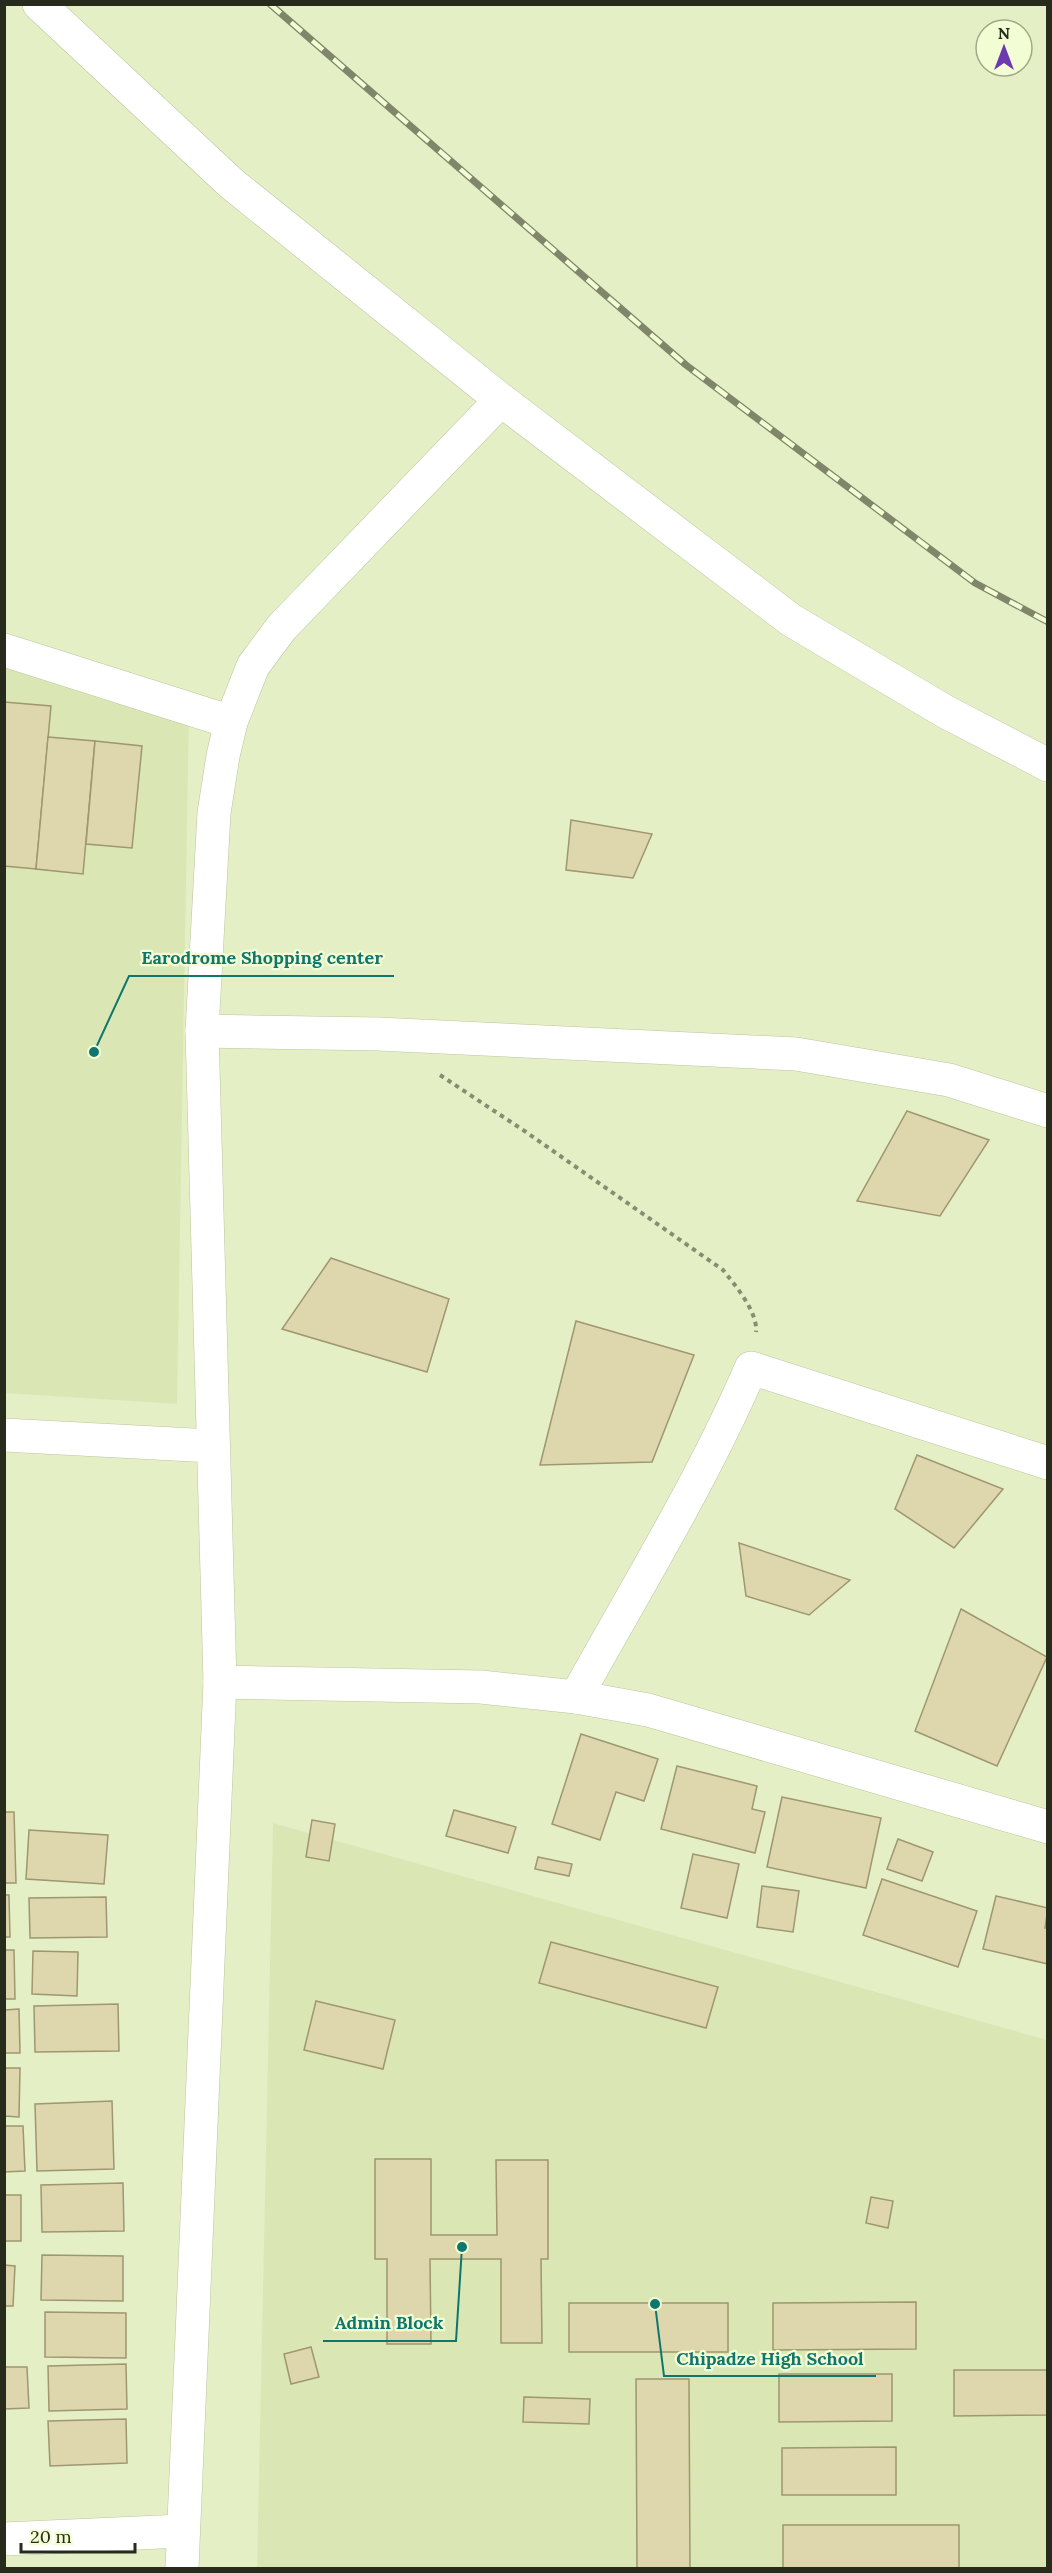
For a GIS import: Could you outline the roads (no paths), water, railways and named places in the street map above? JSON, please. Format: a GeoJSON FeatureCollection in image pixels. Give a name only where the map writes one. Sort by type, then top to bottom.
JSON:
{"type":"FeatureCollection","features":[{"type":"Feature","properties":{"kind":"street"},"geometry":{"type":"LineString","coordinates":[[39,4],[232,184],[501,400],[791,620],[946,712],[1047,765]]}},
{"type":"Feature","properties":{"kind":"street"},"geometry":{"type":"LineString","coordinates":[[182,2568],[220,1682],[202,1030],[214,813],[231,722],[254,666],[282,627],[501,400]]}},
{"type":"Feature","properties":{"kind":"street"},"geometry":{"type":"LineString","coordinates":[[4,650],[231,722]]}},
{"type":"Feature","properties":{"kind":"street"},"geometry":{"type":"LineString","coordinates":[[202,1030],[378,1034],[796,1054],[949,1080],[1047,1112]]}},
{"type":"Feature","properties":{"kind":"street"},"geometry":{"type":"LineString","coordinates":[[576,1697],[736,1404],[751,1368],[1047,1463]]}},
{"type":"Feature","properties":{"kind":"street"},"geometry":{"type":"LineString","coordinates":[[4,1435],[212,1446]]}},
{"type":"Feature","properties":{"kind":"street"},"geometry":{"type":"LineString","coordinates":[[220,1682],[481,1687],[576,1697],[648,1710],[1047,1827]]}},
{"type":"Feature","properties":{"kind":"street"},"geometry":{"type":"LineString","coordinates":[[4,2539],[182,2531]]}},
{"type":"Feature","properties":{"kind":"railway"},"geometry":{"type":"LineString","coordinates":[[270,4],[686,365],[975,583],[1048,622]]}},
{"type":"Feature","properties":{"kind":"place","name":"Earodrome Shopping center"},"geometry":{"type":"Point","coordinates":[94,1052]}},
{"type":"Feature","properties":{"kind":"place","name":"Admin Block"},"geometry":{"type":"Point","coordinates":[462,2247]}},
{"type":"Feature","properties":{"kind":"place","name":"Chipadze High School"},"geometry":{"type":"Point","coordinates":[655,2304]}}]}
